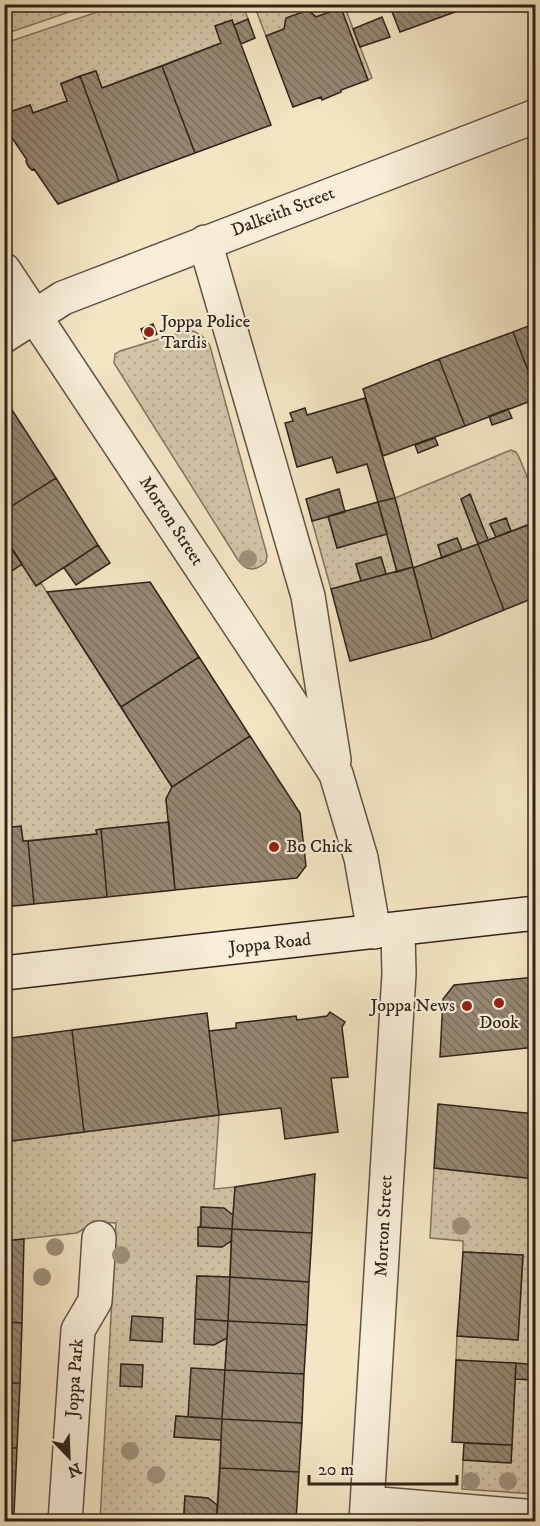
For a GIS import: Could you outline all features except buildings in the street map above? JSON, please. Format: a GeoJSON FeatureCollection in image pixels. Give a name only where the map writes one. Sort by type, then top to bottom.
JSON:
{"type":"FeatureCollection","features":[{"type":"Feature","properties":{"kind":"street","name":"Dalkeith Street"},"geometry":{"type":"LineString","coordinates":[[4,336],[63,298],[536,116]]}},
{"type":"Feature","properties":{"kind":"street","name":"Morton Street"},"geometry":{"type":"LineString","coordinates":[[205,242],[308,596],[336,774],[386,931],[397,1008],[367,1512]]}},
{"type":"Feature","properties":{"kind":"street","name":"Morton Street"},"geometry":{"type":"LineString","coordinates":[[4,270],[287,696],[336,774]]}},
{"type":"Feature","properties":{"kind":"street","name":"Joppa Road"},"geometry":{"type":"LineString","coordinates":[[4,973],[536,914]]}},
{"type":"Feature","properties":{"kind":"street","name":"Joppa Park"},"geometry":{"type":"LineString","coordinates":[[65,1521],[78,1330],[95,1301],[99,1238]]}},
{"type":"Feature","properties":{"kind":"street"},"geometry":{"type":"LineString","coordinates":[[367,1512],[536,1517]]}},
{"type":"Feature","properties":{"kind":"shaded area"},"geometry":{"type":"Polygon","coordinates":[[[20,5],[86,5],[5,34],[5,15],[20,5]]]}},
{"type":"Feature","properties":{"kind":"shaded area"},"geometry":{"type":"Polygon","coordinates":[[[118,5],[243,5],[248,19],[234,25],[232,20],[215,26],[221,43],[102,88],[95,71],[61,83],[67,101],[33,113],[30,105],[5,114],[5,43],[118,5]]]}},
{"type":"Feature","properties":{"kind":"shaded area"},"geometry":{"type":"Polygon","coordinates":[[[254,5],[344,5],[372,78],[368,80],[341,8],[316,17],[308,10],[284,29],[266,36],[254,5]]]}},
{"type":"Feature","properties":{"kind":"shaded area"},"geometry":{"type":"Polygon","coordinates":[[[189,330],[201,335],[210,346],[267,555],[266,562],[254,569],[247,568],[238,560],[114,363],[115,354],[120,351],[189,330]]]}},
{"type":"Feature","properties":{"kind":"shaded area"},"geometry":{"type":"Polygon","coordinates":[[[511,450],[519,457],[535,496],[535,522],[511,531],[506,518],[490,524],[496,537],[488,540],[470,495],[461,499],[478,544],[462,550],[457,538],[438,545],[442,558],[413,568],[395,498],[511,450]]]}},
{"type":"Feature","properties":{"kind":"shaded area"},"geometry":{"type":"Polygon","coordinates":[[[328,516],[337,548],[387,534],[397,572],[386,574],[381,557],[356,564],[361,581],[331,589],[312,521],[328,516]]]}},
{"type":"Feature","properties":{"kind":"shaded area"},"geometry":{"type":"Polygon","coordinates":[[[22,564],[36,586],[41,583],[172,787],[166,799],[169,822],[96,830],[97,834],[23,841],[21,827],[10,827],[9,817],[5,817],[5,576],[22,564]]]}},
{"type":"Feature","properties":{"kind":"shaded area"},"geometry":{"type":"Polygon","coordinates":[[[219,1115],[214,1189],[235,1187],[233,1215],[202,1207],[198,1245],[222,1247],[231,1241],[230,1277],[197,1276],[194,1343],[227,1338],[225,1370],[188,1417],[176,1416],[174,1437],[221,1440],[217,1505],[208,1498],[185,1496],[183,1521],[100,1521],[116,1223],[95,1222],[77,1233],[5,1241],[4,1142],[219,1115]]]}},
{"type":"Feature","properties":{"kind":"shaded area"},"geometry":{"type":"Polygon","coordinates":[[[434,1168],[535,1179],[535,1365],[456,1360],[457,1336],[518,1340],[523,1255],[463,1252],[463,1241],[430,1238],[434,1168]]]}},
{"type":"Feature","properties":{"kind":"shaded area"},"geometry":{"type":"Polygon","coordinates":[[[515,1379],[535,1380],[535,1494],[462,1489],[463,1460],[511,1462],[515,1379]]]}},
{"type":"Feature","properties":{"kind":"place","name":"Joppa Police Tardis"},"geometry":{"type":"Point","coordinates":[149,332]}},
{"type":"Feature","properties":{"kind":"place","name":"Bo Chick"},"geometry":{"type":"Point","coordinates":[274,847]}},
{"type":"Feature","properties":{"kind":"place","name":"Dook"},"geometry":{"type":"Point","coordinates":[499,1003]}},
{"type":"Feature","properties":{"kind":"place","name":"Joppa News"},"geometry":{"type":"Point","coordinates":[467,1006]}}]}
